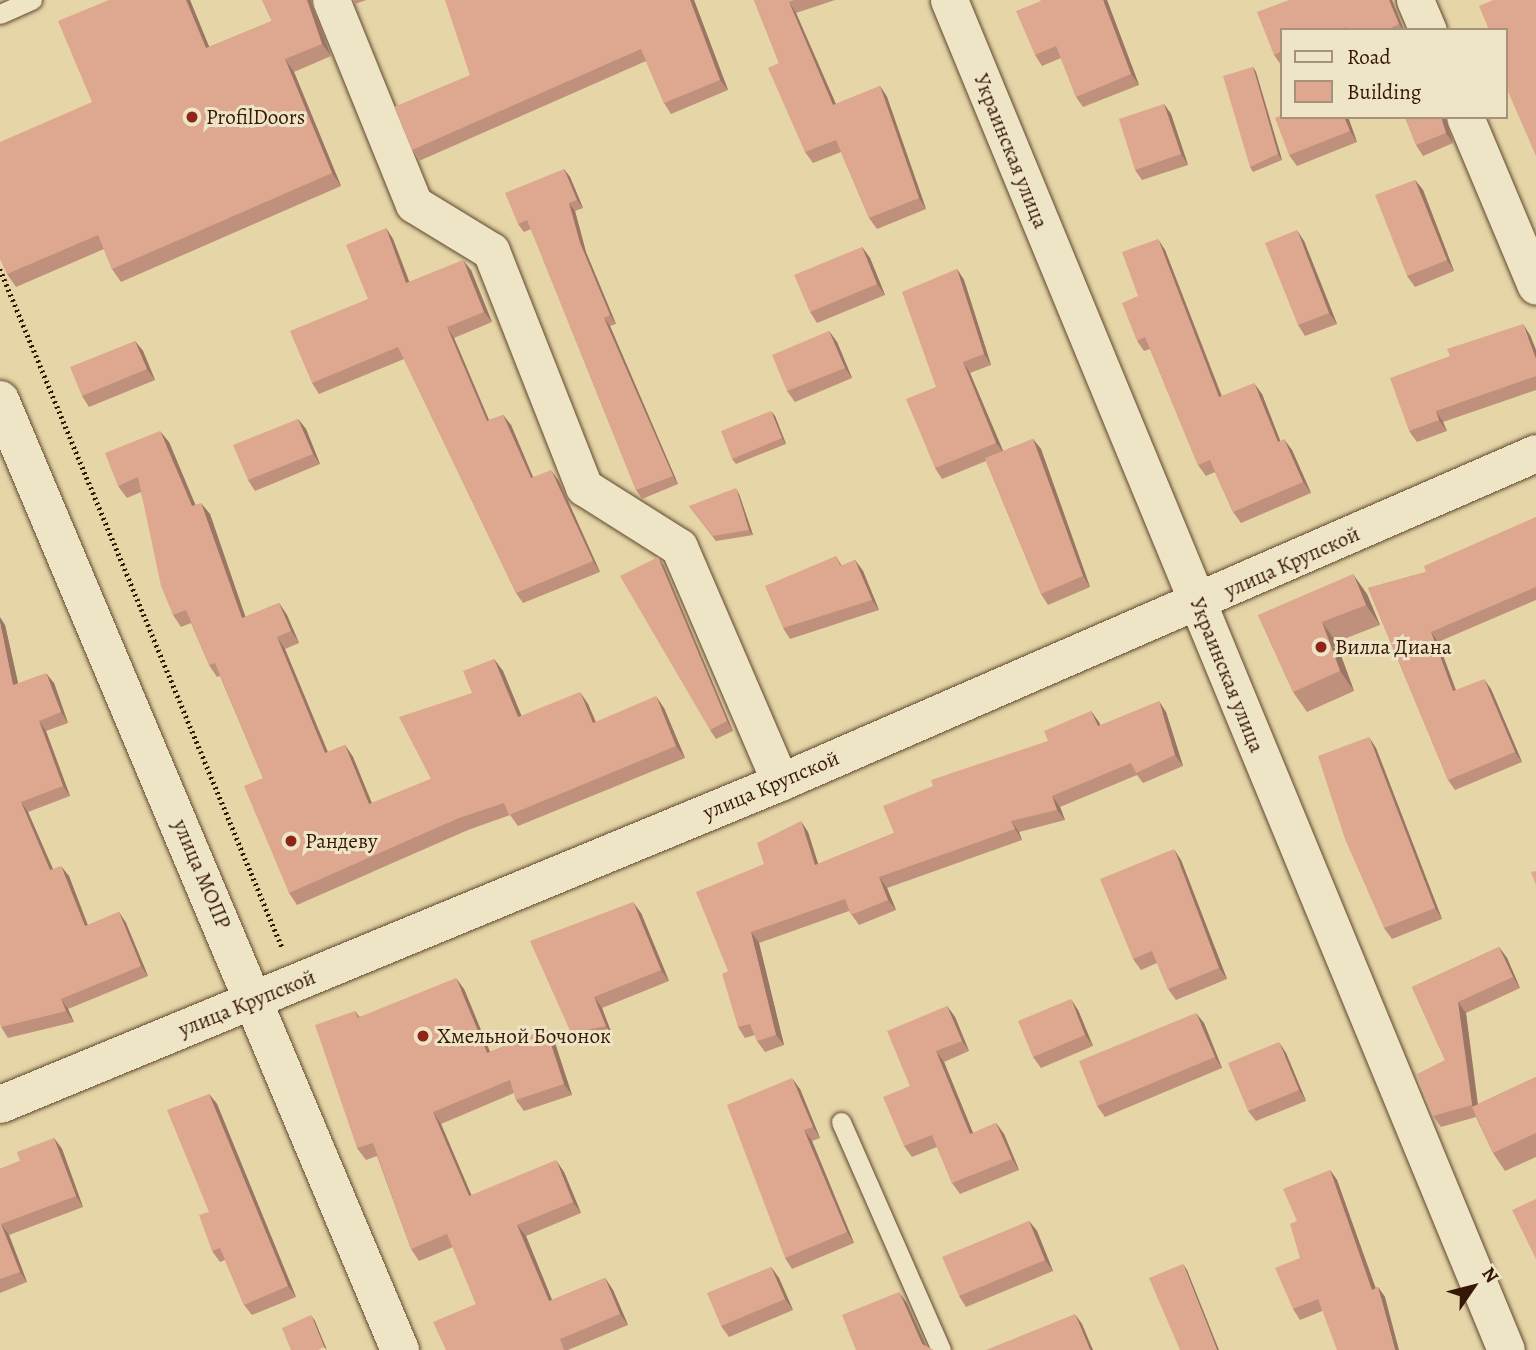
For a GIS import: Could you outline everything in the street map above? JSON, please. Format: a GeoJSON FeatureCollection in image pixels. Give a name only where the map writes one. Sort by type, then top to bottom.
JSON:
{"type":"FeatureCollection","features":[{"type":"Feature","properties":{"kind":"main road","name":"улица МОПР"},"geometry":{"type":"LineString","coordinates":[[0,400],[255,1000],[400,1350]]}},
{"type":"Feature","properties":{"kind":"street"},"geometry":{"type":"LineString","coordinates":[[331,0],[414,204],[491,251],[584,487],[679,547],[780,782]]}},
{"type":"Feature","properties":{"kind":"street","name":"Украинская улица"},"geometry":{"type":"LineString","coordinates":[[949,0],[1506,1350]]}},
{"type":"Feature","properties":{"kind":"street"},"geometry":{"type":"LineString","coordinates":[[1415,0],[1427,28]]}},
{"type":"Feature","properties":{"kind":"street"},"geometry":{"type":"LineString","coordinates":[[1466,119],[1536,286]]}},
{"type":"Feature","properties":{"kind":"street","name":"улица Крупской"},"geometry":{"type":"LineString","coordinates":[[0,1104],[780,782],[1198,604],[1536,453]]}},
{"type":"Feature","properties":{"kind":"lane"},"geometry":{"type":"LineString","coordinates":[[0,14],[32,0]]}},
{"type":"Feature","properties":{"kind":"lane"},"geometry":{"type":"LineString","coordinates":[[841,1122],[941,1350]]}},
{"type":"Feature","properties":{"kind":"path"},"geometry":{"type":"LineString","coordinates":[[0,269],[297,982]]}},
{"type":"Feature","properties":{"kind":"building"},"geometry":{"type":"Polygon","coordinates":[[[109,0],[186,0],[206,48],[272,21],[262,0],[307,0],[322,44],[285,59],[332,173],[112,269],[98,235],[7,274],[0,259],[0,142],[92,102],[58,21],[109,0]]]}},
{"type":"Feature","properties":{"kind":"building"},"geometry":{"type":"Polygon","coordinates":[[[445,0],[690,0],[720,80],[664,103],[641,49],[412,150],[394,107],[470,75],[445,0]]]}},
{"type":"Feature","properties":{"kind":"building"},"geometry":{"type":"Polygon","coordinates":[[[754,0],[795,0],[789,2],[833,105],[880,86],[919,198],[869,218],[836,140],[805,152],[768,68],[779,63],[754,0]]]}},
{"type":"Feature","properties":{"kind":"building"},"geometry":{"type":"Polygon","coordinates":[[[1040,0],[1103,0],[1131,74],[1076,97],[1056,46],[1035,55],[1016,11],[1040,0]]]}},
{"type":"Feature","properties":{"kind":"building"},"geometry":{"type":"Polygon","coordinates":[[[1289,0],[1389,0],[1399,24],[1391,28],[1280,28],[1280,52],[1274,55],[1257,12],[1289,0]]]}},
{"type":"Feature","properties":{"kind":"building"},"geometry":{"type":"Polygon","coordinates":[[[1493,0],[1536,0],[1536,156],[1508,92],[1508,28],[1488,28],[1479,6],[1493,0]]]}},
{"type":"Feature","properties":{"kind":"building"},"geometry":{"type":"Polygon","coordinates":[[[1253,67],[1278,154],[1250,167],[1223,76],[1253,67]]]}},
{"type":"Feature","properties":{"kind":"building"},"geometry":{"type":"Polygon","coordinates":[[[1164,104],[1181,154],[1135,170],[1119,119],[1164,104]]]}},
{"type":"Feature","properties":{"kind":"building"},"geometry":{"type":"Polygon","coordinates":[[[1280,116],[1280,119],[1345,119],[1350,131],[1289,155],[1275,118],[1280,116]]]}},
{"type":"Feature","properties":{"kind":"building"},"geometry":{"type":"Polygon","coordinates":[[[1406,119],[1442,119],[1446,133],[1416,145],[1406,119]]]}},
{"type":"Feature","properties":{"kind":"building"},"geometry":{"type":"Polygon","coordinates":[[[564,169],[577,200],[569,203],[580,243],[610,315],[604,318],[673,476],[636,490],[527,220],[518,224],[505,193],[564,169]]]}},
{"type":"Feature","properties":{"kind":"building"},"geometry":{"type":"Polygon","coordinates":[[[1415,180],[1447,260],[1407,276],[1375,195],[1415,180]]]}},
{"type":"Feature","properties":{"kind":"building"},"geometry":{"type":"Polygon","coordinates":[[[386,228],[406,283],[463,260],[484,312],[447,327],[487,421],[503,415],[531,478],[551,470],[593,561],[516,593],[398,347],[312,383],[290,331],[368,299],[346,245],[386,228]]]}},
{"type":"Feature","properties":{"kind":"building"},"geometry":{"type":"Polygon","coordinates":[[[1297,230],[1329,313],[1298,325],[1265,243],[1297,230]]]}},
{"type":"Feature","properties":{"kind":"building"},"geometry":{"type":"Polygon","coordinates":[[[1158,239],[1219,397],[1254,383],[1278,442],[1284,439],[1303,482],[1233,512],[1210,460],[1198,465],[1145,337],[1137,341],[1122,303],[1138,296],[1122,252],[1158,239]]]}},
{"type":"Feature","properties":{"kind":"building"},"geometry":{"type":"Polygon","coordinates":[[[862,247],[877,284],[810,312],[794,275],[862,247]]]}},
{"type":"Feature","properties":{"kind":"building"},"geometry":{"type":"Polygon","coordinates":[[[957,269],[984,354],[963,362],[996,443],[935,468],[906,399],[936,387],[902,292],[957,269]]]}},
{"type":"Feature","properties":{"kind":"building"},"geometry":{"type":"Polygon","coordinates":[[[1523,324],[1536,359],[1536,376],[1436,411],[1439,420],[1409,431],[1390,378],[1450,356],[1447,349],[1523,324]]]}},
{"type":"Feature","properties":{"kind":"building"},"geometry":{"type":"Polygon","coordinates":[[[829,331],[845,368],[787,391],[772,355],[829,331]]]}},
{"type":"Feature","properties":{"kind":"building"},"geometry":{"type":"Polygon","coordinates":[[[135,341],[147,369],[82,396],[70,367],[135,341]]]}},
{"type":"Feature","properties":{"kind":"building"},"geometry":{"type":"Polygon","coordinates":[[[771,411],[782,438],[732,459],[721,431],[771,411]]]}},
{"type":"Feature","properties":{"kind":"building"},"geometry":{"type":"Polygon","coordinates":[[[298,419],[313,454],[248,480],[233,445],[298,419]]]}},
{"type":"Feature","properties":{"kind":"building"},"geometry":{"type":"Polygon","coordinates":[[[160,431],[192,506],[201,503],[242,618],[279,603],[291,631],[277,637],[325,753],[345,745],[369,804],[431,779],[399,717],[472,693],[463,671],[494,659],[518,717],[580,692],[593,723],[656,696],[676,746],[509,815],[504,803],[459,818],[289,893],[244,786],[263,778],[215,663],[209,665],[186,610],[173,615],[161,586],[138,477],[118,486],[105,453],[160,431]]]}},
{"type":"Feature","properties":{"kind":"building"},"geometry":{"type":"Polygon","coordinates":[[[1033,439],[1083,576],[1041,594],[985,458],[1033,439]]]}},
{"type":"Feature","properties":{"kind":"building"},"geometry":{"type":"Polygon","coordinates":[[[736,488],[749,530],[713,536],[689,506],[736,488]]]}},
{"type":"Feature","properties":{"kind":"building"},"geometry":{"type":"Polygon","coordinates":[[[1536,517],[1536,587],[1431,632],[1453,691],[1484,679],[1515,752],[1448,780],[1368,588],[1426,572],[1424,566],[1536,517]]]}},
{"type":"Feature","properties":{"kind":"building"},"geometry":{"type":"Polygon","coordinates":[[[836,556],[840,566],[855,560],[872,600],[783,628],[765,586],[836,556]]]}},
{"type":"Feature","properties":{"kind":"building"},"geometry":{"type":"Polygon","coordinates":[[[658,557],[727,721],[710,730],[620,576],[658,557]]]}},
{"type":"Feature","properties":{"kind":"building"},"geometry":{"type":"Polygon","coordinates":[[[1353,574],[1366,605],[1322,622],[1340,671],[1293,692],[1258,615],[1353,574]]]}},
{"type":"Feature","properties":{"kind":"building"},"geometry":{"type":"Polygon","coordinates":[[[0,623],[13,685],[46,673],[61,712],[39,721],[63,786],[21,802],[50,870],[61,866],[85,926],[119,912],[141,966],[61,999],[66,1011],[1,1027],[0,1024],[0,623]]]}},
{"type":"Feature","properties":{"kind":"building"},"geometry":{"type":"Polygon","coordinates":[[[1159,701],[1175,755],[1136,773],[1131,763],[1052,796],[1057,810],[1011,821],[1015,829],[879,877],[888,900],[851,915],[845,899],[751,932],[776,1035],[757,1041],[750,1024],[738,1027],[722,974],[728,971],[696,892],[764,864],[757,843],[801,821],[815,865],[894,833],[883,806],[933,786],[931,780],[1048,741],[1044,731],[1091,711],[1098,726],[1159,701]]]}},
{"type":"Feature","properties":{"kind":"building"},"geometry":{"type":"Polygon","coordinates":[[[1369,737],[1435,908],[1384,928],[1345,839],[1318,756],[1369,737]]]}},
{"type":"Feature","properties":{"kind":"building"},"geometry":{"type":"Polygon","coordinates":[[[1174,849],[1219,968],[1168,989],[1152,951],[1133,959],[1100,879],[1174,849]]]}},
{"type":"Feature","properties":{"kind":"building"},"geometry":{"type":"Polygon","coordinates":[[[1536,871],[1536,885],[1531,872],[1536,871]]]}},
{"type":"Feature","properties":{"kind":"building"},"geometry":{"type":"Polygon","coordinates":[[[633,902],[661,970],[594,997],[606,1026],[571,1033],[530,941],[633,902]]]}},
{"type":"Feature","properties":{"kind":"building"},"geometry":{"type":"Polygon","coordinates":[[[1499,947],[1513,977],[1458,1002],[1472,1105],[1433,1116],[1417,1074],[1445,1060],[1412,987],[1499,947]]]}},
{"type":"Feature","properties":{"kind":"building"},"geometry":{"type":"Polygon","coordinates":[[[456,978],[487,1053],[546,1029],[564,1084],[516,1100],[510,1080],[433,1112],[469,1196],[556,1160],[573,1202],[517,1225],[549,1301],[605,1278],[620,1314],[560,1339],[564,1350],[446,1350],[433,1322],[476,1304],[447,1234],[411,1249],[373,1143],[357,1148],[315,1025],[355,1011],[357,1018],[456,978]]]}},
{"type":"Feature","properties":{"kind":"building"},"geometry":{"type":"Polygon","coordinates":[[[1071,999],[1085,1035],[1033,1057],[1018,1021],[1071,999]]]}},
{"type":"Feature","properties":{"kind":"building"},"geometry":{"type":"Polygon","coordinates":[[[947,1006],[962,1041],[936,1051],[970,1134],[996,1123],[1012,1159],[952,1183],[932,1135],[904,1146],[883,1097],[910,1086],[887,1031],[947,1006]]]}},
{"type":"Feature","properties":{"kind":"building"},"geometry":{"type":"Polygon","coordinates":[[[1196,1013],[1215,1057],[1097,1106],[1079,1061],[1196,1013]]]}},
{"type":"Feature","properties":{"kind":"building"},"geometry":{"type":"Polygon","coordinates":[[[1279,1042],[1299,1090],[1248,1111],[1228,1063],[1279,1042]]]}},
{"type":"Feature","properties":{"kind":"building"},"geometry":{"type":"Polygon","coordinates":[[[1536,1077],[1536,1133],[1493,1153],[1472,1107],[1536,1077]]]}},
{"type":"Feature","properties":{"kind":"building"},"geometry":{"type":"Polygon","coordinates":[[[792,1078],[813,1127],[804,1130],[847,1232],[785,1258],[727,1105],[792,1078]]]}},
{"type":"Feature","properties":{"kind":"building"},"geometry":{"type":"Polygon","coordinates":[[[209,1094],[288,1286],[244,1305],[220,1248],[212,1251],[199,1215],[209,1212],[167,1110],[209,1094]]]}},
{"type":"Feature","properties":{"kind":"building"},"geometry":{"type":"Polygon","coordinates":[[[54,1138],[76,1196],[1,1224],[20,1272],[0,1279],[0,1169],[20,1161],[17,1152],[54,1138]]]}},
{"type":"Feature","properties":{"kind":"building"},"geometry":{"type":"Polygon","coordinates":[[[1330,1170],[1372,1290],[1378,1287],[1395,1350],[1337,1350],[1318,1299],[1293,1309],[1275,1268],[1300,1258],[1290,1224],[1297,1221],[1283,1189],[1330,1170]]]}},
{"type":"Feature","properties":{"kind":"building"},"geometry":{"type":"Polygon","coordinates":[[[1536,1199],[1536,1259],[1512,1210],[1536,1199]]]}},
{"type":"Feature","properties":{"kind":"building"},"geometry":{"type":"Polygon","coordinates":[[[1029,1221],[1045,1260],[959,1296],[942,1257],[1029,1221]]]}},
{"type":"Feature","properties":{"kind":"building"},"geometry":{"type":"Polygon","coordinates":[[[1183,1264],[1217,1350],[1180,1350],[1149,1278],[1183,1264]]]}},
{"type":"Feature","properties":{"kind":"building"},"geometry":{"type":"Polygon","coordinates":[[[771,1267],[785,1299],[721,1326],[707,1293],[771,1267]]]}},
{"type":"Feature","properties":{"kind":"building"},"geometry":{"type":"Polygon","coordinates":[[[899,1292],[922,1344],[934,1350],[856,1350],[842,1315],[899,1292]]]}},
{"type":"Feature","properties":{"kind":"building"},"geometry":{"type":"Polygon","coordinates":[[[1075,1314],[1090,1350],[986,1350],[1075,1314]]]}},
{"type":"Feature","properties":{"kind":"building"},"geometry":{"type":"Polygon","coordinates":[[[311,1315],[324,1347],[318,1350],[291,1350],[282,1328],[311,1315]]]}},
{"type":"Feature","properties":{"kind":"place","name":"ProfilDoors"},"geometry":{"type":"Point","coordinates":[192,117]}},
{"type":"Feature","properties":{"kind":"place","name":"Вилла Диана"},"geometry":{"type":"Point","coordinates":[1321,647]}},
{"type":"Feature","properties":{"kind":"place","name":"Рандеву"},"geometry":{"type":"Point","coordinates":[291,841]}},
{"type":"Feature","properties":{"kind":"place","name":"Хмельной Бочонок"},"geometry":{"type":"Point","coordinates":[423,1036]}}]}
